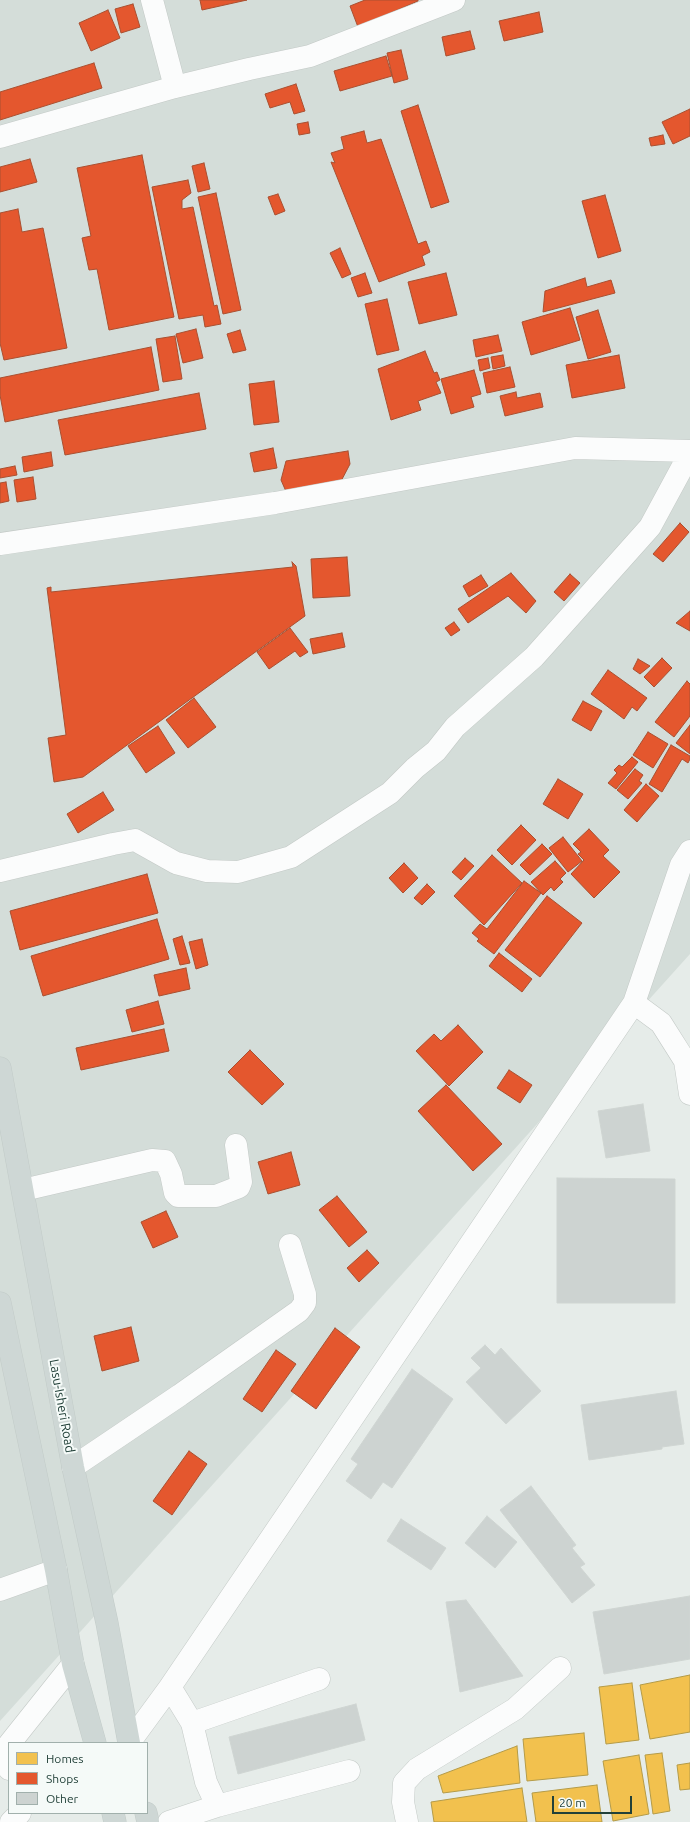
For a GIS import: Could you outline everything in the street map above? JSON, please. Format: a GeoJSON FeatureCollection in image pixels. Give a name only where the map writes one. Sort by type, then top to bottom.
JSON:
{"type":"FeatureCollection","features":[{"type":"Feature","properties":{"kind":"main road","name":"Lasu-Isheri Road"},"geometry":{"type":"LineString","coordinates":[[0,1068],[73,1467],[107,1623],[129,1742]]}},
{"type":"Feature","properties":{"kind":"main road"},"geometry":{"type":"LineString","coordinates":[[0,1303],[56,1570],[73,1664],[95,1742]]}},
{"type":"Feature","properties":{"kind":"street"},"geometry":{"type":"LineString","coordinates":[[152,0],[175,88]]}},
{"type":"Feature","properties":{"kind":"street"},"geometry":{"type":"LineString","coordinates":[[0,137],[175,88],[249,69],[310,56],[454,0]]}},
{"type":"Feature","properties":{"kind":"street"},"geometry":{"type":"LineString","coordinates":[[0,544],[275,503],[575,448],[690,452],[650,527],[534,658],[455,727],[436,751],[415,768],[390,793],[291,857],[238,872],[207,871],[176,863],[135,840],[0,871]]}},
{"type":"Feature","properties":{"kind":"street"},"geometry":{"type":"LineString","coordinates":[[130,1742],[170,1687],[634,1003],[680,864],[690,851]]}},
{"type":"Feature","properties":{"kind":"street"},"geometry":{"type":"LineString","coordinates":[[634,1003],[661,1023],[685,1061],[690,1094]]}},
{"type":"Feature","properties":{"kind":"street"},"geometry":{"type":"LineString","coordinates":[[23,1190],[152,1160],[165,1161],[171,1174],[175,1193],[178,1196],[216,1196],[239,1187],[242,1182],[236,1145]]}},
{"type":"Feature","properties":{"kind":"street"},"geometry":{"type":"LineString","coordinates":[[73,1467],[180,1395],[299,1311],[305,1303],[305,1294],[290,1245]]}},
{"type":"Feature","properties":{"kind":"street"},"geometry":{"type":"LineString","coordinates":[[0,1590],[56,1570]]}},
{"type":"Feature","properties":{"kind":"street"},"geometry":{"type":"LineString","coordinates":[[12,1742],[73,1664]]}},
{"type":"Feature","properties":{"kind":"street"},"geometry":{"type":"LineString","coordinates":[[407,1822],[403,1802],[404,1783],[417,1769],[515,1709],[560,1668]]}},
{"type":"Feature","properties":{"kind":"street"},"geometry":{"type":"LineString","coordinates":[[192,1723],[319,1679]]}},
{"type":"Feature","properties":{"kind":"street"},"geometry":{"type":"LineString","coordinates":[[170,1687],[192,1723],[206,1782],[217,1806]]}},
{"type":"Feature","properties":{"kind":"street"},"geometry":{"type":"LineString","coordinates":[[8,1747],[0,1757],[8,1768]]}},
{"type":"Feature","properties":{"kind":"street"},"geometry":{"type":"LineString","coordinates":[[169,1822],[217,1806],[349,1771]]}},
{"type":"Feature","properties":{"kind":"street"},"geometry":{"type":"LineString","coordinates":[[11,1822],[19,1814]]}},
{"type":"Feature","properties":{"kind":"shaded area"},"geometry":{"type":"Polygon","coordinates":[[[0,0],[690,0],[690,954],[0,1721],[0,0]]]}},
{"type":"Feature","properties":{"kind":"building: Homes"},"geometry":{"type":"Polygon","coordinates":[[[690,1675],[690,1732],[650,1739],[640,1685],[690,1675]]]}},
{"type":"Feature","properties":{"kind":"building: Homes"},"geometry":{"type":"Polygon","coordinates":[[[632,1683],[639,1740],[606,1744],[599,1687],[632,1683]]]}},
{"type":"Feature","properties":{"kind":"building: Homes"},"geometry":{"type":"Polygon","coordinates":[[[584,1733],[588,1775],[527,1781],[523,1739],[584,1733]]]}},
{"type":"Feature","properties":{"kind":"building: Homes"},"geometry":{"type":"Polygon","coordinates":[[[517,1746],[520,1783],[443,1793],[438,1776],[517,1746]]]}},
{"type":"Feature","properties":{"kind":"building: Homes"},"geometry":{"type":"Polygon","coordinates":[[[662,1753],[670,1811],[653,1814],[645,1755],[662,1753]]]}},
{"type":"Feature","properties":{"kind":"building: Homes"},"geometry":{"type":"Polygon","coordinates":[[[639,1755],[649,1814],[613,1821],[603,1761],[639,1755]]]}},
{"type":"Feature","properties":{"kind":"building: Homes"},"geometry":{"type":"Polygon","coordinates":[[[690,1763],[690,1789],[680,1790],[677,1765],[690,1763]]]}},
{"type":"Feature","properties":{"kind":"building: Homes"},"geometry":{"type":"Polygon","coordinates":[[[597,1785],[602,1822],[536,1822],[532,1793],[597,1785]]]}},
{"type":"Feature","properties":{"kind":"building: Homes"},"geometry":{"type":"Polygon","coordinates":[[[522,1788],[527,1822],[434,1822],[431,1802],[522,1788]]]}},
{"type":"Feature","properties":{"kind":"building: Shops"},"geometry":{"type":"Polygon","coordinates":[[[200,0],[247,0],[202,10],[200,0]]]}},
{"type":"Feature","properties":{"kind":"building: Shops"},"geometry":{"type":"Polygon","coordinates":[[[365,0],[418,1],[358,27],[350,6],[365,0]]]}},
{"type":"Feature","properties":{"kind":"building: Shops"},"geometry":{"type":"Polygon","coordinates":[[[133,4],[140,27],[121,33],[115,9],[133,4]]]}},
{"type":"Feature","properties":{"kind":"building: Shops"},"geometry":{"type":"Polygon","coordinates":[[[108,10],[120,38],[91,51],[79,23],[108,10]]]}},
{"type":"Feature","properties":{"kind":"building: Shops"},"geometry":{"type":"Polygon","coordinates":[[[539,12],[543,32],[504,41],[499,21],[539,12]]]}},
{"type":"Feature","properties":{"kind":"building: Shops"},"geometry":{"type":"Polygon","coordinates":[[[470,31],[475,49],[446,56],[442,37],[470,31]]]}},
{"type":"Feature","properties":{"kind":"building: Shops"},"geometry":{"type":"Polygon","coordinates":[[[401,50],[408,79],[394,83],[387,53],[401,50]]]}},
{"type":"Feature","properties":{"kind":"building: Shops"},"geometry":{"type":"Polygon","coordinates":[[[386,56],[392,76],[340,91],[334,71],[386,56]]]}},
{"type":"Feature","properties":{"kind":"building: Shops"},"geometry":{"type":"Polygon","coordinates":[[[94,63],[102,88],[0,120],[0,92],[94,63]]]}},
{"type":"Feature","properties":{"kind":"building: Shops"},"geometry":{"type":"Polygon","coordinates":[[[296,84],[305,111],[294,114],[290,102],[270,108],[265,94],[296,84]]]}},
{"type":"Feature","properties":{"kind":"building: Shops"},"geometry":{"type":"Polygon","coordinates":[[[418,105],[449,202],[431,208],[401,111],[418,105]]]}},
{"type":"Feature","properties":{"kind":"building: Shops"},"geometry":{"type":"Polygon","coordinates":[[[690,109],[690,136],[673,144],[662,122],[690,109]]]}},
{"type":"Feature","properties":{"kind":"building: Shops"},"geometry":{"type":"Polygon","coordinates":[[[308,122],[310,133],[299,135],[297,124],[308,122]]]}},
{"type":"Feature","properties":{"kind":"building: Shops"},"geometry":{"type":"Polygon","coordinates":[[[364,131],[367,143],[381,139],[418,244],[426,241],[430,252],[422,256],[425,265],[379,282],[331,162],[335,163],[331,153],[344,149],[341,137],[364,131]]]}},
{"type":"Feature","properties":{"kind":"building: Shops"},"geometry":{"type":"Polygon","coordinates":[[[663,135],[665,144],[651,146],[649,138],[663,135]]]}},
{"type":"Feature","properties":{"kind":"building: Shops"},"geometry":{"type":"Polygon","coordinates":[[[142,155],[174,317],[109,330],[97,269],[89,270],[82,238],[91,236],[77,168],[142,155]]]}},
{"type":"Feature","properties":{"kind":"building: Shops"},"geometry":{"type":"Polygon","coordinates":[[[30,159],[37,182],[0,192],[0,167],[30,159]]]}},
{"type":"Feature","properties":{"kind":"building: Shops"},"geometry":{"type":"Polygon","coordinates":[[[204,163],[210,189],[198,192],[192,166],[204,163]]]}},
{"type":"Feature","properties":{"kind":"building: Shops"},"geometry":{"type":"Polygon","coordinates":[[[188,180],[191,193],[182,200],[182,209],[193,207],[214,306],[217,305],[221,324],[205,327],[203,315],[179,319],[152,187],[188,180]]]}},
{"type":"Feature","properties":{"kind":"building: Shops"},"geometry":{"type":"Polygon","coordinates":[[[216,193],[241,310],[223,314],[198,197],[216,193]]]}},
{"type":"Feature","properties":{"kind":"building: Shops"},"geometry":{"type":"Polygon","coordinates":[[[278,194],[285,211],[275,215],[268,197],[278,194]]]}},
{"type":"Feature","properties":{"kind":"building: Shops"},"geometry":{"type":"Polygon","coordinates":[[[605,195],[621,251],[598,258],[582,201],[605,195]]]}},
{"type":"Feature","properties":{"kind":"building: Shops"},"geometry":{"type":"Polygon","coordinates":[[[18,209],[22,232],[43,228],[67,348],[4,360],[0,343],[0,213],[18,209]]]}},
{"type":"Feature","properties":{"kind":"building: Shops"},"geometry":{"type":"Polygon","coordinates":[[[340,248],[351,274],[342,278],[330,253],[340,248]]]}},
{"type":"Feature","properties":{"kind":"building: Shops"},"geometry":{"type":"Polygon","coordinates":[[[365,273],[372,293],[358,297],[351,278],[365,273]]]}},
{"type":"Feature","properties":{"kind":"building: Shops"},"geometry":{"type":"Polygon","coordinates":[[[446,273],[457,315],[419,324],[408,282],[446,273]]]}},
{"type":"Feature","properties":{"kind":"building: Shops"},"geometry":{"type":"Polygon","coordinates":[[[585,278],[587,287],[611,280],[615,293],[543,312],[545,291],[585,278]]]}},
{"type":"Feature","properties":{"kind":"building: Shops"},"geometry":{"type":"Polygon","coordinates":[[[387,299],[399,350],[377,355],[365,304],[387,299]]]}},
{"type":"Feature","properties":{"kind":"building: Shops"},"geometry":{"type":"Polygon","coordinates":[[[570,308],[580,340],[531,355],[522,322],[570,308]]]}},
{"type":"Feature","properties":{"kind":"building: Shops"},"geometry":{"type":"Polygon","coordinates":[[[598,310],[611,352],[588,359],[576,317],[598,310]]]}},
{"type":"Feature","properties":{"kind":"building: Shops"},"geometry":{"type":"Polygon","coordinates":[[[196,329],[203,358],[183,363],[176,334],[196,329]]]}},
{"type":"Feature","properties":{"kind":"building: Shops"},"geometry":{"type":"Polygon","coordinates":[[[240,330],[246,350],[233,353],[227,334],[240,330]]]}},
{"type":"Feature","properties":{"kind":"building: Shops"},"geometry":{"type":"Polygon","coordinates":[[[498,335],[502,351],[476,357],[473,340],[498,335]]]}},
{"type":"Feature","properties":{"kind":"building: Shops"},"geometry":{"type":"Polygon","coordinates":[[[175,336],[182,379],[163,382],[156,339],[175,336]]]}},
{"type":"Feature","properties":{"kind":"building: Shops"},"geometry":{"type":"Polygon","coordinates":[[[151,347],[159,390],[5,422],[0,395],[0,378],[151,347]]]}},
{"type":"Feature","properties":{"kind":"building: Shops"},"geometry":{"type":"Polygon","coordinates":[[[425,351],[434,373],[437,372],[440,380],[436,382],[441,393],[418,401],[421,410],[391,420],[378,369],[425,351]]]}},
{"type":"Feature","properties":{"kind":"building: Shops"},"geometry":{"type":"Polygon","coordinates":[[[503,355],[505,366],[493,369],[491,357],[503,355]]]}},
{"type":"Feature","properties":{"kind":"building: Shops"},"geometry":{"type":"Polygon","coordinates":[[[619,355],[625,388],[572,398],[566,365],[619,355]]]}},
{"type":"Feature","properties":{"kind":"building: Shops"},"geometry":{"type":"Polygon","coordinates":[[[488,358],[490,368],[480,371],[478,360],[488,358]]]}},
{"type":"Feature","properties":{"kind":"building: Shops"},"geometry":{"type":"Polygon","coordinates":[[[510,367],[515,387],[487,393],[483,373],[510,367]]]}},
{"type":"Feature","properties":{"kind":"building: Shops"},"geometry":{"type":"Polygon","coordinates":[[[474,370],[481,394],[471,397],[474,407],[451,414],[441,379],[474,370]]]}},
{"type":"Feature","properties":{"kind":"building: Shops"},"geometry":{"type":"Polygon","coordinates":[[[274,381],[279,422],[254,425],[249,384],[274,381]]]}},
{"type":"Feature","properties":{"kind":"building: Shops"},"geometry":{"type":"Polygon","coordinates":[[[516,392],[517,398],[540,393],[543,407],[505,416],[500,396],[516,392]]]}},
{"type":"Feature","properties":{"kind":"building: Shops"},"geometry":{"type":"Polygon","coordinates":[[[199,393],[206,429],[65,455],[58,420],[199,393]]]}},
{"type":"Feature","properties":{"kind":"building: Shops"},"geometry":{"type":"Polygon","coordinates":[[[273,448],[277,468],[254,472],[250,453],[273,448]]]}},
{"type":"Feature","properties":{"kind":"building: Shops"},"geometry":{"type":"Polygon","coordinates":[[[348,451],[350,464],[339,485],[288,496],[281,480],[286,461],[348,451]]]}},
{"type":"Feature","properties":{"kind":"building: Shops"},"geometry":{"type":"Polygon","coordinates":[[[51,452],[53,466],[24,472],[22,457],[51,452]]]}},
{"type":"Feature","properties":{"kind":"building: Shops"},"geometry":{"type":"Polygon","coordinates":[[[15,466],[17,475],[0,478],[0,469],[15,466]]]}},
{"type":"Feature","properties":{"kind":"building: Shops"},"geometry":{"type":"Polygon","coordinates":[[[33,477],[36,499],[17,502],[14,480],[33,477]]]}},
{"type":"Feature","properties":{"kind":"building: Shops"},"geometry":{"type":"Polygon","coordinates":[[[6,482],[9,501],[0,503],[0,483],[6,482]]]}},
{"type":"Feature","properties":{"kind":"building: Shops"},"geometry":{"type":"Polygon","coordinates":[[[680,523],[689,532],[663,562],[653,554],[680,523]]]}},
{"type":"Feature","properties":{"kind":"building: Shops"},"geometry":{"type":"Polygon","coordinates":[[[347,557],[350,596],[313,598],[311,559],[347,557]]]}},
{"type":"Feature","properties":{"kind":"building: Shops"},"geometry":{"type":"Polygon","coordinates":[[[292,562],[296,566],[305,616],[83,777],[54,782],[48,738],[66,735],[47,588],[51,587],[51,592],[293,567],[292,562]]]}},
{"type":"Feature","properties":{"kind":"building: Shops"},"geometry":{"type":"Polygon","coordinates":[[[511,573],[536,601],[526,613],[508,596],[468,623],[458,609],[511,573]]]}},
{"type":"Feature","properties":{"kind":"building: Shops"},"geometry":{"type":"Polygon","coordinates":[[[570,574],[580,583],[564,601],[554,592],[570,574]]]}},
{"type":"Feature","properties":{"kind":"building: Shops"},"geometry":{"type":"Polygon","coordinates":[[[481,575],[488,586],[469,597],[463,586],[481,575]]]}},
{"type":"Feature","properties":{"kind":"building: Shops"},"geometry":{"type":"Polygon","coordinates":[[[690,611],[690,631],[676,623],[690,611]]]}},
{"type":"Feature","properties":{"kind":"building: Shops"},"geometry":{"type":"Polygon","coordinates":[[[454,622],[460,630],[451,636],[445,628],[454,622]]]}},
{"type":"Feature","properties":{"kind":"building: Shops"},"geometry":{"type":"Polygon","coordinates":[[[290,628],[308,652],[300,657],[295,651],[269,669],[257,652],[290,628]]]}},
{"type":"Feature","properties":{"kind":"building: Shops"},"geometry":{"type":"Polygon","coordinates":[[[342,633],[345,647],[313,654],[310,639],[342,633]]]}},
{"type":"Feature","properties":{"kind":"building: Shops"},"geometry":{"type":"Polygon","coordinates":[[[662,658],[672,668],[654,687],[644,677],[662,658]]]}},
{"type":"Feature","properties":{"kind":"building: Shops"},"geometry":{"type":"Polygon","coordinates":[[[638,659],[650,666],[640,674],[633,669],[638,659]]]}},
{"type":"Feature","properties":{"kind":"building: Shops"},"geometry":{"type":"Polygon","coordinates":[[[608,670],[647,698],[637,711],[632,707],[624,719],[591,694],[608,670]]]}},
{"type":"Feature","properties":{"kind":"building: Shops"},"geometry":{"type":"Polygon","coordinates":[[[687,681],[690,684],[690,716],[674,737],[655,722],[687,681]]]}},
{"type":"Feature","properties":{"kind":"building: Shops"},"geometry":{"type":"Polygon","coordinates":[[[194,698],[216,727],[188,748],[166,720],[194,698]]]}},
{"type":"Feature","properties":{"kind":"building: Shops"},"geometry":{"type":"Polygon","coordinates":[[[583,701],[602,711],[591,731],[572,720],[583,701]]]}},
{"type":"Feature","properties":{"kind":"building: Shops"},"geometry":{"type":"Polygon","coordinates":[[[690,725],[690,754],[676,743],[690,725]]]}},
{"type":"Feature","properties":{"kind":"building: Shops"},"geometry":{"type":"Polygon","coordinates":[[[158,726],[175,753],[146,773],[128,746],[158,726]]]}},
{"type":"Feature","properties":{"kind":"building: Shops"},"geometry":{"type":"Polygon","coordinates":[[[648,732],[668,744],[653,768],[633,755],[648,732]]]}},
{"type":"Feature","properties":{"kind":"building: Shops"},"geometry":{"type":"Polygon","coordinates":[[[671,745],[690,756],[690,759],[688,763],[682,759],[662,792],[649,784],[671,745]]]}},
{"type":"Feature","properties":{"kind":"building: Shops"},"geometry":{"type":"Polygon","coordinates":[[[632,757],[638,762],[616,789],[608,783],[617,773],[614,770],[619,765],[622,767],[632,757]]]}},
{"type":"Feature","properties":{"kind":"building: Shops"},"geometry":{"type":"Polygon","coordinates":[[[635,769],[643,775],[639,781],[642,783],[628,799],[617,790],[635,769]]]}},
{"type":"Feature","properties":{"kind":"building: Shops"},"geometry":{"type":"Polygon","coordinates":[[[558,779],[583,794],[568,819],[543,804],[558,779]]]}},
{"type":"Feature","properties":{"kind":"building: Shops"},"geometry":{"type":"Polygon","coordinates":[[[646,784],[659,796],[637,822],[624,810],[646,784]]]}},
{"type":"Feature","properties":{"kind":"building: Shops"},"geometry":{"type":"Polygon","coordinates":[[[103,792],[114,810],[78,833],[67,814],[103,792]]]}},
{"type":"Feature","properties":{"kind":"building: Shops"},"geometry":{"type":"Polygon","coordinates":[[[521,825],[536,840],[512,865],[497,850],[521,825]]]}},
{"type":"Feature","properties":{"kind":"building: Shops"},"geometry":{"type":"Polygon","coordinates":[[[589,829],[609,850],[603,856],[620,872],[594,898],[571,874],[584,860],[578,854],[581,852],[573,844],[589,829]]]}},
{"type":"Feature","properties":{"kind":"building: Shops"},"geometry":{"type":"Polygon","coordinates":[[[563,837],[582,861],[568,872],[549,848],[563,837]]]}},
{"type":"Feature","properties":{"kind":"building: Shops"},"geometry":{"type":"Polygon","coordinates":[[[542,844],[552,854],[530,875],[520,865],[542,844]]]}},
{"type":"Feature","properties":{"kind":"building: Shops"},"geometry":{"type":"Polygon","coordinates":[[[492,855],[522,883],[484,925],[454,896],[492,855]]]}},
{"type":"Feature","properties":{"kind":"building: Shops"},"geometry":{"type":"Polygon","coordinates":[[[465,858],[474,866],[461,880],[452,872],[465,858]]]}},
{"type":"Feature","properties":{"kind":"building: Shops"},"geometry":{"type":"Polygon","coordinates":[[[555,861],[566,873],[560,879],[563,882],[554,891],[551,887],[543,895],[531,882],[555,861]]]}},
{"type":"Feature","properties":{"kind":"building: Shops"},"geometry":{"type":"Polygon","coordinates":[[[404,863],[418,878],[403,893],[389,878],[404,863]]]}},
{"type":"Feature","properties":{"kind":"building: Shops"},"geometry":{"type":"Polygon","coordinates":[[[147,874],[158,913],[20,950],[10,911],[147,874]]]}},
{"type":"Feature","properties":{"kind":"building: Shops"},"geometry":{"type":"Polygon","coordinates":[[[524,881],[541,893],[494,954],[477,941],[479,939],[472,933],[480,924],[487,929],[524,881]]]}},
{"type":"Feature","properties":{"kind":"building: Shops"},"geometry":{"type":"Polygon","coordinates":[[[427,884],[435,892],[422,905],[414,898],[427,884]]]}},
{"type":"Feature","properties":{"kind":"building: Shops"},"geometry":{"type":"Polygon","coordinates":[[[547,896],[582,923],[540,977],[505,950],[547,896]]]}},
{"type":"Feature","properties":{"kind":"building: Shops"},"geometry":{"type":"Polygon","coordinates":[[[157,919],[169,959],[43,996],[31,956],[157,919]]]}},
{"type":"Feature","properties":{"kind":"building: Shops"},"geometry":{"type":"Polygon","coordinates":[[[182,936],[190,963],[180,965],[173,939],[182,936]]]}},
{"type":"Feature","properties":{"kind":"building: Shops"},"geometry":{"type":"Polygon","coordinates":[[[202,939],[208,965],[196,969],[189,942],[202,939]]]}},
{"type":"Feature","properties":{"kind":"building: Shops"},"geometry":{"type":"Polygon","coordinates":[[[499,953],[532,979],[522,992],[489,966],[499,953]]]}},
{"type":"Feature","properties":{"kind":"building: Shops"},"geometry":{"type":"Polygon","coordinates":[[[186,968],[190,989],[159,996],[154,975],[186,968]]]}},
{"type":"Feature","properties":{"kind":"building: Shops"},"geometry":{"type":"Polygon","coordinates":[[[158,1001],[164,1024],[132,1032],[126,1010],[158,1001]]]}},
{"type":"Feature","properties":{"kind":"building: Shops"},"geometry":{"type":"Polygon","coordinates":[[[458,1025],[483,1052],[449,1086],[416,1051],[434,1034],[441,1041],[458,1025]]]}},
{"type":"Feature","properties":{"kind":"building: Shops"},"geometry":{"type":"Polygon","coordinates":[[[164,1029],[169,1051],[81,1070],[76,1048],[164,1029]]]}},
{"type":"Feature","properties":{"kind":"building: Shops"},"geometry":{"type":"Polygon","coordinates":[[[250,1050],[284,1084],[262,1105],[228,1072],[250,1050]]]}},
{"type":"Feature","properties":{"kind":"building: Shops"},"geometry":{"type":"Polygon","coordinates":[[[509,1070],[532,1085],[520,1103],[497,1088],[509,1070]]]}},
{"type":"Feature","properties":{"kind":"building: Shops"},"geometry":{"type":"Polygon","coordinates":[[[446,1085],[502,1144],[473,1171],[418,1111],[446,1085]]]}},
{"type":"Feature","properties":{"kind":"building: Shops"},"geometry":{"type":"Polygon","coordinates":[[[291,1152],[300,1185],[268,1194],[258,1162],[291,1152]]]}},
{"type":"Feature","properties":{"kind":"building: Shops"},"geometry":{"type":"Polygon","coordinates":[[[337,1196],[367,1232],[349,1247],[319,1210],[337,1196]]]}},
{"type":"Feature","properties":{"kind":"building: Shops"},"geometry":{"type":"Polygon","coordinates":[[[166,1211],[178,1237],[153,1248],[141,1222],[166,1211]]]}},
{"type":"Feature","properties":{"kind":"building: Shops"},"geometry":{"type":"Polygon","coordinates":[[[367,1250],[379,1263],[359,1282],[347,1268],[367,1250]]]}},
{"type":"Feature","properties":{"kind":"building: Shops"},"geometry":{"type":"Polygon","coordinates":[[[131,1327],[139,1361],[102,1371],[94,1336],[131,1327]]]}},
{"type":"Feature","properties":{"kind":"building: Shops"},"geometry":{"type":"Polygon","coordinates":[[[335,1328],[360,1347],[316,1409],[291,1391],[335,1328]]]}},
{"type":"Feature","properties":{"kind":"building: Shops"},"geometry":{"type":"Polygon","coordinates":[[[276,1350],[296,1364],[262,1412],[243,1399],[276,1350]]]}},
{"type":"Feature","properties":{"kind":"building: Shops"},"geometry":{"type":"Polygon","coordinates":[[[189,1451],[207,1464],[172,1515],[153,1501],[189,1451]]]}},
{"type":"Feature","properties":{"kind":"building: Other"},"geometry":{"type":"Polygon","coordinates":[[[643,1104],[650,1151],[606,1158],[598,1111],[643,1104]]]}},
{"type":"Feature","properties":{"kind":"building: Other"},"geometry":{"type":"Polygon","coordinates":[[[557,1178],[675,1179],[675,1303],[557,1303],[557,1178]]]}},
{"type":"Feature","properties":{"kind":"building: Other"},"geometry":{"type":"Polygon","coordinates":[[[485,1345],[495,1355],[501,1348],[541,1391],[506,1424],[466,1382],[481,1368],[471,1358],[485,1345]]]}},
{"type":"Feature","properties":{"kind":"building: Other"},"geometry":{"type":"Polygon","coordinates":[[[412,1369],[453,1399],[392,1488],[383,1482],[371,1499],[346,1481],[358,1464],[351,1459],[412,1369]]]}},
{"type":"Feature","properties":{"kind":"building: Other"},"geometry":{"type":"Polygon","coordinates":[[[676,1391],[684,1444],[662,1447],[662,1449],[589,1460],[581,1405],[676,1391]]]}},
{"type":"Feature","properties":{"kind":"building: Other"},"geometry":{"type":"Polygon","coordinates":[[[531,1486],[576,1545],[572,1548],[585,1564],[580,1567],[595,1585],[572,1603],[500,1510],[531,1486]]]}},
{"type":"Feature","properties":{"kind":"building: Other"},"geometry":{"type":"Polygon","coordinates":[[[487,1516],[517,1542],[495,1568],[465,1543],[487,1516]]]}},
{"type":"Feature","properties":{"kind":"building: Other"},"geometry":{"type":"Polygon","coordinates":[[[401,1519],[446,1548],[431,1570],[387,1541],[401,1519]]]}},
{"type":"Feature","properties":{"kind":"building: Other"},"geometry":{"type":"Polygon","coordinates":[[[690,1596],[690,1659],[604,1674],[593,1612],[690,1596]]]}},
{"type":"Feature","properties":{"kind":"building: Other"},"geometry":{"type":"Polygon","coordinates":[[[466,1600],[523,1676],[460,1692],[446,1602],[466,1600]]]}},
{"type":"Feature","properties":{"kind":"building: Other"},"geometry":{"type":"Polygon","coordinates":[[[356,1704],[365,1740],[238,1774],[229,1737],[356,1704]]]}}]}
